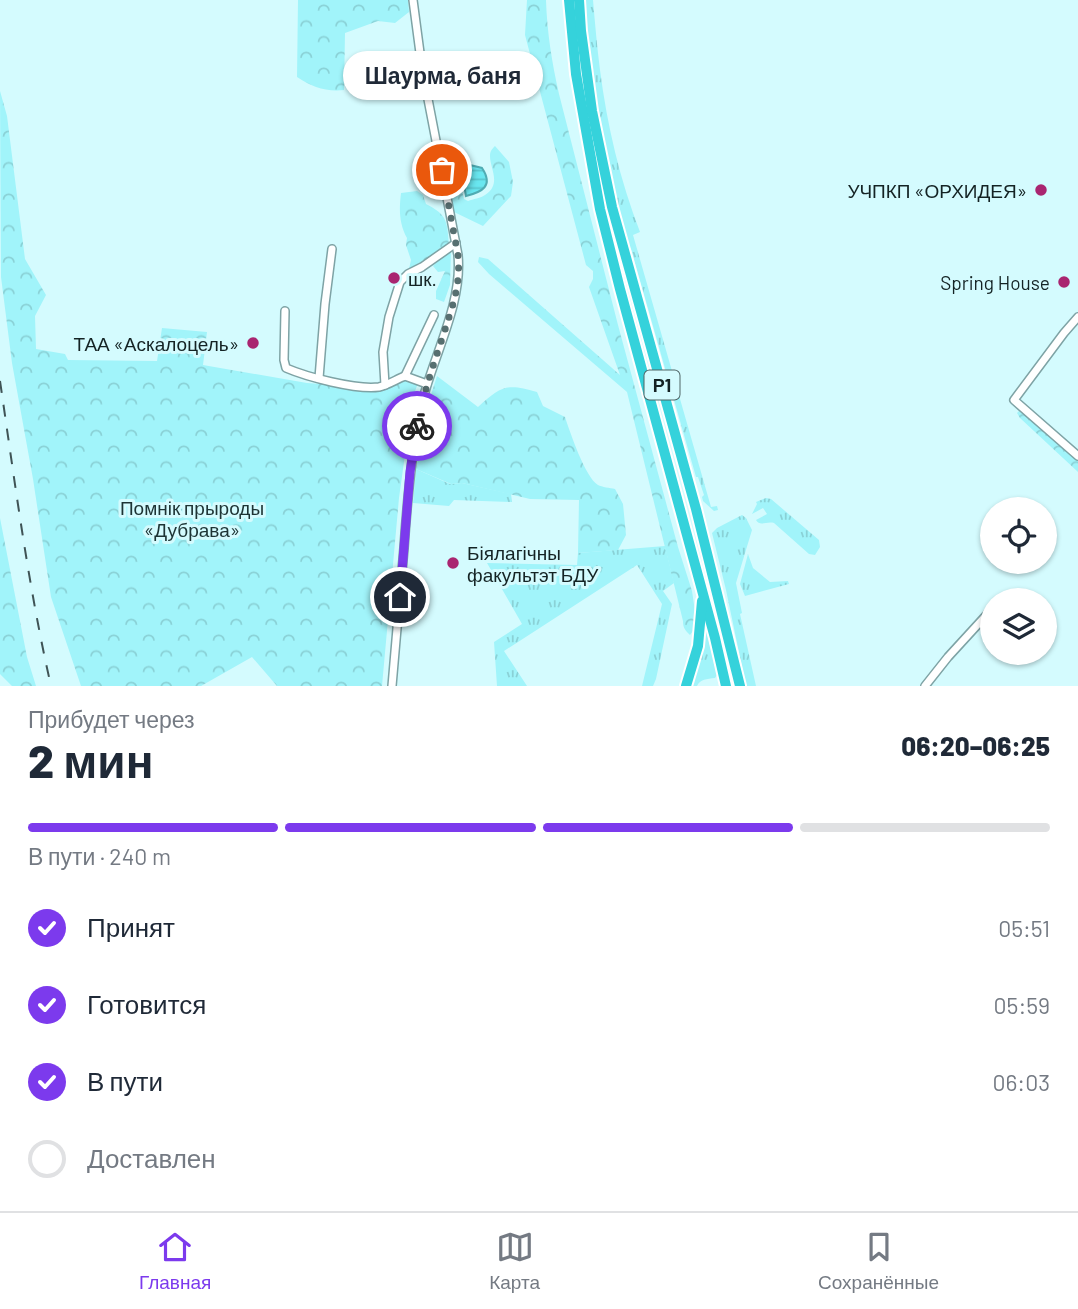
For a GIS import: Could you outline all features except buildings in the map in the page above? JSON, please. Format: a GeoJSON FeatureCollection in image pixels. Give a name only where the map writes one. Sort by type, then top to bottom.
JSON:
{"type":"FeatureCollection","features":[{"type":"Feature","properties":{"kind":"highway","name":"Р1"},"geometry":{"type":"LineString","coordinates":[[569,0],[578,87],[600,209],[726,686]]}},
{"type":"Feature","properties":{"kind":"highway","name":"Р1"},"geometry":{"type":"LineString","coordinates":[[579,0],[592,111],[609,195],[696,509],[738,682]]}},
{"type":"Feature","properties":{"kind":"highway"},"geometry":{"type":"LineString","coordinates":[[685,686],[698,646],[702,609],[701,585]]}},
{"type":"Feature","properties":{"kind":"street"},"geometry":{"type":"LineString","coordinates":[[392,686],[416,430],[427,384],[458,289],[460,268],[422,68],[413,0]]}},
{"type":"Feature","properties":{"kind":"street"},"geometry":{"type":"LineString","coordinates":[[385,385],[383,352],[389,317],[400,282],[456,243]]}},
{"type":"Feature","properties":{"kind":"street"},"geometry":{"type":"LineString","coordinates":[[320,378],[332,249]]}},
{"type":"Feature","properties":{"kind":"street"},"geometry":{"type":"LineString","coordinates":[[285,311],[286,368],[300,374],[379,387],[405,376],[434,316]]}},
{"type":"Feature","properties":{"kind":"street"},"geometry":{"type":"LineString","coordinates":[[1078,317],[1014,400],[1078,456]]}},
{"type":"Feature","properties":{"kind":"street"},"geometry":{"type":"LineString","coordinates":[[405,376],[427,384]]}},
{"type":"Feature","properties":{"kind":"street"},"geometry":{"type":"LineString","coordinates":[[925,686],[980,622]]}},
{"type":"Feature","properties":{"kind":"green space"},"geometry":{"type":"Polygon","coordinates":[[[298,0],[408,0],[409,12],[395,23],[378,21],[345,33],[344,90],[331,90],[314,86],[297,77],[298,0]]]}},
{"type":"Feature","properties":{"kind":"green space"},"geometry":{"type":"Polygon","coordinates":[[[527,0],[546,0],[550,47],[559,94],[618,325],[692,591],[695,611],[693,631],[690,635],[683,625],[627,392],[478,262],[479,257],[488,259],[620,375],[589,287],[593,271],[586,265],[525,35],[527,0]]]}},
{"type":"Feature","properties":{"kind":"green space"},"geometry":{"type":"Polygon","coordinates":[[[584,0],[593,0],[610,132],[640,232],[633,235],[711,507],[717,506],[718,510],[714,511],[703,501],[704,495],[696,477],[631,249],[627,245],[604,151],[587,57],[584,0]]]}},
{"type":"Feature","properties":{"kind":"green space","name":"Помнік прыроды «Дубрава»"},"geometry":{"type":"Polygon","coordinates":[[[0,91],[7,116],[25,259],[46,295],[35,316],[36,349],[65,354],[68,360],[157,361],[162,328],[207,332],[203,365],[307,383],[377,388],[405,378],[418,383],[413,397],[399,498],[382,686],[277,686],[252,657],[201,686],[81,686],[51,597],[12,363],[1,277],[0,91]]]}},
{"type":"Feature","properties":{"kind":"green space"},"geometry":{"type":"Polygon","coordinates":[[[495,146],[509,162],[513,182],[511,196],[483,226],[454,212],[446,166],[456,164],[464,199],[468,201],[481,197],[493,186],[490,156],[495,146]]]}},
{"type":"Feature","properties":{"kind":"green space"},"geometry":{"type":"Polygon","coordinates":[[[417,191],[423,195],[426,204],[439,212],[445,220],[449,245],[409,269],[411,260],[401,222],[400,199],[401,193],[417,191]]]}},
{"type":"Feature","properties":{"kind":"green space"},"geometry":{"type":"Polygon","coordinates":[[[451,249],[450,285],[444,302],[436,299],[436,291],[445,271],[438,272],[433,266],[451,249]]]}},
{"type":"Feature","properties":{"kind":"green space"},"geometry":{"type":"Polygon","coordinates":[[[437,376],[478,407],[499,391],[511,387],[537,392],[543,406],[565,417],[588,473],[598,485],[615,489],[623,504],[626,535],[618,550],[578,553],[579,500],[530,499],[462,483],[451,484],[416,469],[426,410],[437,376]]]}},
{"type":"Feature","properties":{"kind":"green space"},"geometry":{"type":"Polygon","coordinates":[[[1020,410],[1078,460],[1078,472],[1020,418],[1017,413],[1020,410]]]}},
{"type":"Feature","properties":{"kind":"green space"},"geometry":{"type":"Polygon","coordinates":[[[416,469],[450,484],[462,483],[511,494],[512,502],[454,500],[449,506],[413,503],[416,469]]]}},
{"type":"Feature","properties":{"kind":"green space"},"geometry":{"type":"Polygon","coordinates":[[[771,499],[819,540],[820,547],[815,555],[809,554],[774,523],[761,523],[756,520],[767,514],[763,508],[752,514],[756,502],[771,499]]]}},
{"type":"Feature","properties":{"kind":"green space"},"geometry":{"type":"Polygon","coordinates":[[[742,515],[752,530],[736,583],[756,686],[746,686],[712,533],[742,515]]]}},
{"type":"Feature","properties":{"kind":"green space"},"geometry":{"type":"Polygon","coordinates":[[[0,518],[27,657],[36,686],[12,686],[0,674],[0,518]]]}},
{"type":"Feature","properties":{"kind":"green space"},"geometry":{"type":"Polygon","coordinates":[[[665,546],[674,583],[663,591],[672,604],[653,686],[642,686],[662,604],[637,565],[504,651],[527,686],[497,686],[494,642],[522,624],[487,563],[577,565],[578,553],[665,546]]]}},
{"type":"Feature","properties":{"kind":"green space"},"geometry":{"type":"Polygon","coordinates":[[[748,554],[753,568],[770,582],[788,581],[789,584],[745,596],[740,584],[748,554]]]}},
{"type":"Feature","properties":{"kind":"green space"},"geometry":{"type":"Polygon","coordinates":[[[705,624],[717,675],[697,686],[689,686],[705,624]]]}},
{"type":"Feature","properties":{"kind":"shaded area"},"geometry":{"type":"Polygon","coordinates":[[[470,165],[482,168],[487,179],[481,190],[466,196],[461,168],[470,165]]]}},
{"type":"Feature","properties":{"kind":"railway"},"geometry":{"type":"LineString","coordinates":[[0,381],[29,572],[51,686]]}},
{"type":"Feature","properties":{"kind":"way so far"},"geometry":{"type":"LineString","coordinates":[[417,426],[423,397],[458,289],[460,268],[442,170]]}},
{"type":"Feature","properties":{"kind":"place","name":"Шаурма, баня"},"geometry":{"type":"Point","coordinates":[442,170]}},
{"type":"Feature","properties":{"kind":"place","name":"УЧПКП «ОРХИДЕЯ»"},"geometry":{"type":"Point","coordinates":[1041,190]}},
{"type":"Feature","properties":{"kind":"place","name":"шк."},"geometry":{"type":"Point","coordinates":[394,278]}},
{"type":"Feature","properties":{"kind":"place","name":"Spring House"},"geometry":{"type":"Point","coordinates":[1064,282]}},
{"type":"Feature","properties":{"kind":"place","name":"ТАА «Аскалоцель»"},"geometry":{"type":"Point","coordinates":[253,343]}},
{"type":"Feature","properties":{"kind":"place","name":"Біялагічны факультэт БДУ"},"geometry":{"type":"Point","coordinates":[453,563]}},
{"type":"Feature","properties":{"kind":"route"},"geometry":{"type":"LineString","coordinates":[[400,597],[410,472],[417,426]]}}]}
